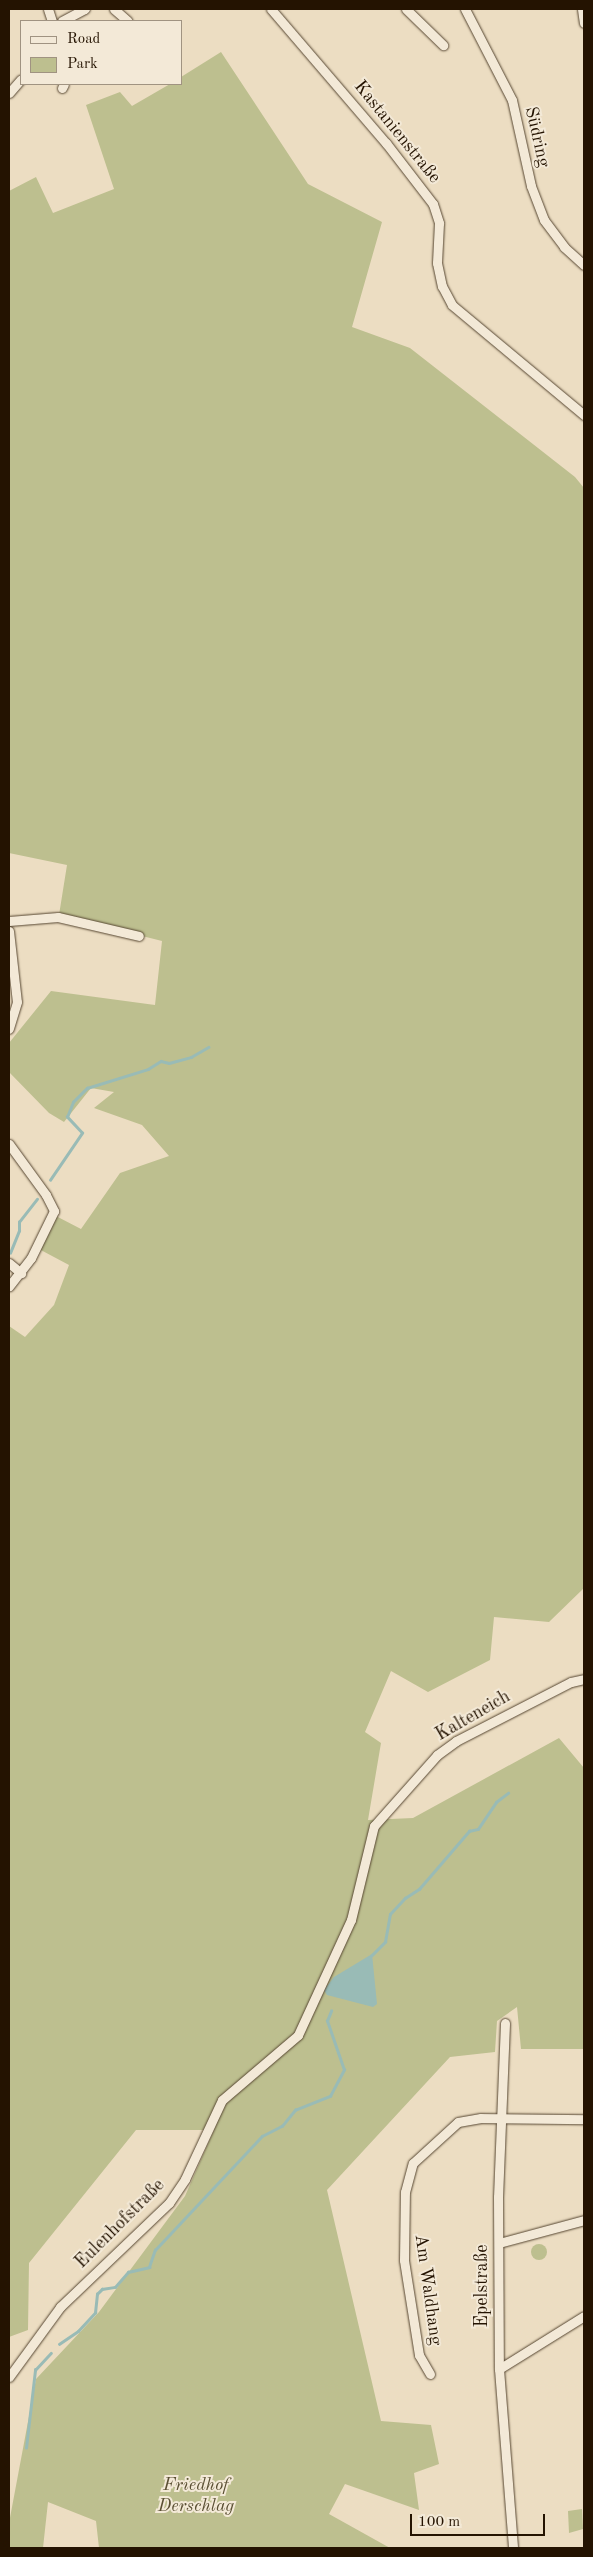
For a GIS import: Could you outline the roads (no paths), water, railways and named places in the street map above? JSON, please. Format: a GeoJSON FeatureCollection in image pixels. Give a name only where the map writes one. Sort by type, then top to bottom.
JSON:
{"type":"FeatureCollection","features":[{"type":"Feature","properties":{"kind":"street"},"geometry":{"type":"LineString","coordinates":[[64,20],[85,9]]}},
{"type":"Feature","properties":{"kind":"street"},"geometry":{"type":"LineString","coordinates":[[114,9],[127,20]]}},
{"type":"Feature","properties":{"kind":"street","name":"Kastanienstraße"},"geometry":{"type":"LineString","coordinates":[[271,9],[386,143],[433,204],[439,223],[437,262],[442,286],[452,305],[584,415]]}},
{"type":"Feature","properties":{"kind":"street"},"geometry":{"type":"LineString","coordinates":[[406,9],[443,45]]}},
{"type":"Feature","properties":{"kind":"street","name":"Südring"},"geometry":{"type":"LineString","coordinates":[[465,9],[512,100],[531,186],[544,220],[564,247],[584,265]]}},
{"type":"Feature","properties":{"kind":"street"},"geometry":{"type":"LineString","coordinates":[[582,9],[584,23]]}},
{"type":"Feature","properties":{"kind":"street"},"geometry":{"type":"LineString","coordinates":[[9,94],[20,80]]}},
{"type":"Feature","properties":{"kind":"street"},"geometry":{"type":"LineString","coordinates":[[9,921],[58,917],[139,936]]}},
{"type":"Feature","properties":{"kind":"street"},"geometry":{"type":"LineString","coordinates":[[9,931],[17,994],[9,1028]]}},
{"type":"Feature","properties":{"kind":"street"},"geometry":{"type":"LineString","coordinates":[[9,1144],[46,1195],[54,1211],[21,1273],[9,1286]]}},
{"type":"Feature","properties":{"kind":"street"},"geometry":{"type":"LineString","coordinates":[[9,1263],[21,1273]]}},
{"type":"Feature","properties":{"kind":"street","name":"Kalteneich"},"geometry":{"type":"LineString","coordinates":[[374,1826],[437,1755],[456,1741],[571,1682],[584,1679]]}},
{"type":"Feature","properties":{"kind":"street","name":"Eulenhofstraße"},"geometry":{"type":"LineString","coordinates":[[9,2377],[60,2307],[169,2203],[185,2179],[222,2100],[298,2035],[351,1920],[374,1826]]}},
{"type":"Feature","properties":{"kind":"street","name":"Epelstraße"},"geometry":{"type":"LineString","coordinates":[[505,2023],[500,2119],[499,2369],[513,2548]]}},
{"type":"Feature","properties":{"kind":"street","name":"Am Waldhang"},"geometry":{"type":"LineString","coordinates":[[430,2374],[419,2355],[404,2260],[405,2192],[413,2163],[458,2122],[500,2119],[584,2118]]}},
{"type":"Feature","properties":{"kind":"street"},"geometry":{"type":"LineString","coordinates":[[499,2243],[584,2220]]}},
{"type":"Feature","properties":{"kind":"street"},"geometry":{"type":"LineString","coordinates":[[499,2369],[584,2316]]}},
{"type":"Feature","properties":{"kind":"water"},"geometry":{"type":"Polygon","coordinates":[[[372,1954],[377,2004],[373,2007],[327,1995],[324,1990],[334,1977],[372,1954]]]}},
{"type":"Feature","properties":{"kind":"waterway"},"geometry":{"type":"LineString","coordinates":[[50,1180],[82,1133],[67,1117],[73,1102],[87,1088],[148,1069],[161,1061],[169,1063],[191,1057],[208,1047]]}},
{"type":"Feature","properties":{"kind":"waterway"},"geometry":{"type":"LineString","coordinates":[[10,1253],[19,1231],[19,1222],[37,1199]]}},
{"type":"Feature","properties":{"kind":"waterway"},"geometry":{"type":"LineString","coordinates":[[371,1956],[385,1942],[390,1914],[405,1898],[419,1889],[469,1831],[478,1829],[496,1802],[508,1793]]}},
{"type":"Feature","properties":{"kind":"waterway"},"geometry":{"type":"LineString","coordinates":[[59,2344],[78,2331],[95,2313],[97,2294],[102,2289],[115,2287],[128,2272],[149,2267],[155,2250],[262,2136],[282,2126],[295,2110],[330,2096],[344,2070],[327,2021],[331,2011]]}},
{"type":"Feature","properties":{"kind":"waterway"},"geometry":{"type":"LineString","coordinates":[[26,2448],[35,2370],[51,2353]]}},
{"type":"Feature","properties":{"kind":"park label","name":"Friedhof Derschlag"},"geometry":{"type":"Point","coordinates":[196,2496]}}]}
